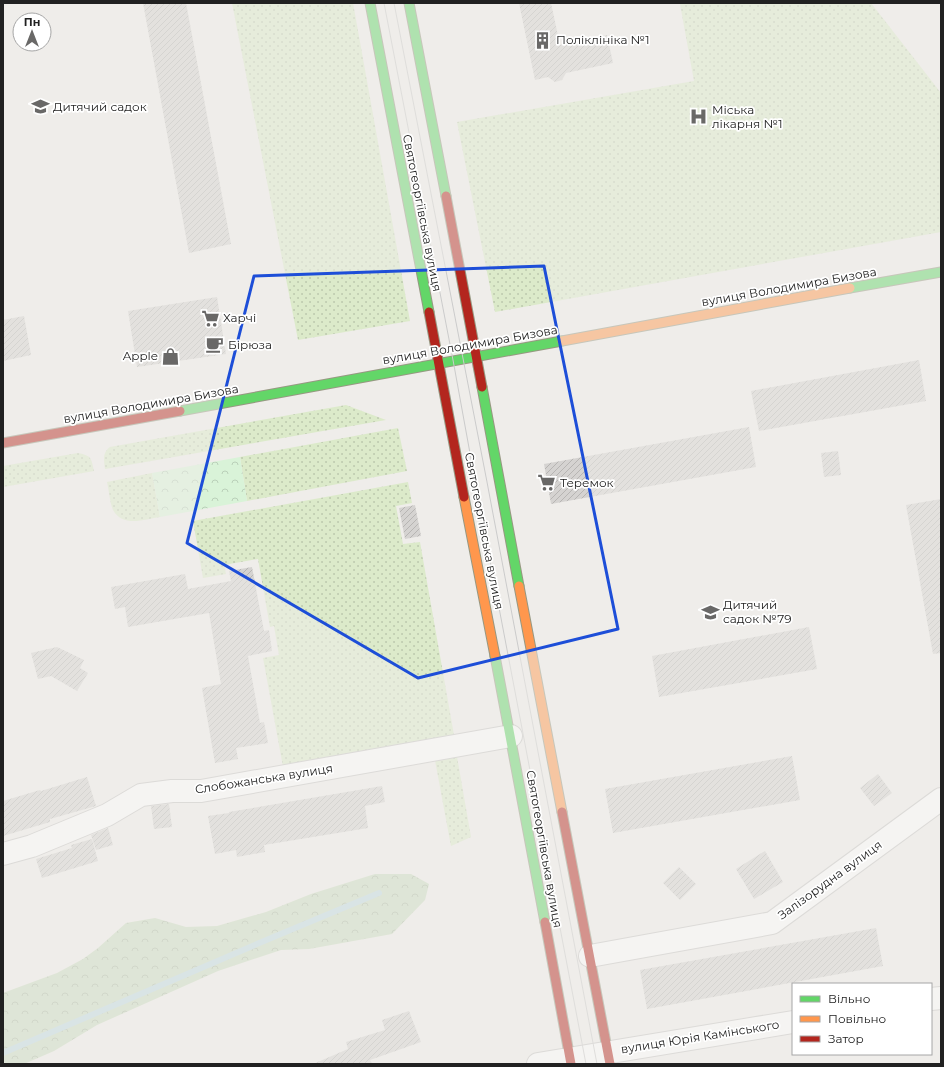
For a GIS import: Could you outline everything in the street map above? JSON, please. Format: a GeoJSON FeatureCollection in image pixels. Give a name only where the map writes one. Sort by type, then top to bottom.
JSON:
{"type":"FeatureCollection","features":[{"type":"Feature","properties":{"kind":"main road","name":"Святогеоргіївська вулиця"},"geometry":{"type":"LineString","coordinates":[[370,3],[511,736],[571,1061]]}},
{"type":"Feature","properties":{"kind":"main road","name":"Святогеоргіївська вулиця"},"geometry":{"type":"LineString","coordinates":[[410,3],[609,1058]]}},
{"type":"Feature","properties":{"kind":"main road","name":"вулиця Володимира Бизова"},"geometry":{"type":"LineString","coordinates":[[3,443],[941,272]]}},
{"type":"Feature","properties":{"kind":"street","name":"Слобожанська вулиця"},"geometry":{"type":"LineString","coordinates":[[3,854],[32,846],[107,815],[141,795],[172,791],[201,791],[511,736]]}},
{"type":"Feature","properties":{"kind":"street","name":"Залізорудна вулиця"},"geometry":{"type":"LineString","coordinates":[[590,956],[772,923],[941,799]]}},
{"type":"Feature","properties":{"kind":"street","name":"вулиця Юрія Камінського"},"geometry":{"type":"LineString","coordinates":[[571,1061],[609,1058],[792,1022]]}},
{"type":"Feature","properties":{"kind":"street"},"geometry":{"type":"LineString","coordinates":[[538,1064],[571,1061]]}},
{"type":"Feature","properties":{"kind":"highlighted area"},"geometry":{"type":"Polygon","coordinates":[[[544,266],[618,629],[418,678],[187,543],[254,276],[544,266]]]}},
{"type":"Feature","properties":{"kind":"green space"},"geometry":{"type":"Polygon","coordinates":[[[232,3],[353,3],[410,321],[298,340],[232,3]]]}},
{"type":"Feature","properties":{"kind":"green space","name":"Міська лікарня №1"},"geometry":{"type":"Polygon","coordinates":[[[871,3],[941,93],[941,232],[495,312],[457,122],[694,81],[680,4],[871,3]]]}},
{"type":"Feature","properties":{"kind":"green space"},"geometry":{"type":"Polygon","coordinates":[[[346,405],[386,420],[105,469],[105,454],[107,449],[110,447],[346,405]]]}},
{"type":"Feature","properties":{"kind":"green space"},"geometry":{"type":"Polygon","coordinates":[[[398,428],[407,471],[247,501],[240,457],[398,428]]]}},
{"type":"Feature","properties":{"kind":"green space"},"geometry":{"type":"Polygon","coordinates":[[[78,453],[86,455],[90,458],[94,471],[3,487],[3,466],[78,453]]]}},
{"type":"Feature","properties":{"kind":"green space"},"geometry":{"type":"Polygon","coordinates":[[[240,457],[247,501],[160,517],[152,473],[240,457]]]}},
{"type":"Feature","properties":{"kind":"green space"},"geometry":{"type":"Polygon","coordinates":[[[152,473],[160,517],[128,521],[117,516],[112,507],[107,482],[152,473]]]}},
{"type":"Feature","properties":{"kind":"green space"},"geometry":{"type":"Polygon","coordinates":[[[408,482],[412,503],[396,506],[403,544],[420,542],[455,741],[284,772],[263,658],[279,655],[274,626],[270,627],[258,559],[224,565],[226,574],[203,578],[193,521],[408,482]]]}},
{"type":"Feature","properties":{"kind":"green space"},"geometry":{"type":"Polygon","coordinates":[[[456,751],[471,837],[451,846],[434,755],[456,751]]]}},
{"type":"Feature","properties":{"kind":"green space"},"geometry":{"type":"Polygon","coordinates":[[[375,874],[411,874],[429,884],[425,900],[392,934],[309,949],[281,950],[218,971],[97,1025],[54,1051],[24,1064],[3,1064],[3,993],[57,973],[83,959],[126,923],[155,918],[186,927],[217,926],[266,912],[311,894],[375,874]]]}},
{"type":"Feature","properties":{"kind":"building"},"geometry":{"type":"Polygon","coordinates":[[[143,3],[186,3],[231,244],[189,253],[143,3]]]}},
{"type":"Feature","properties":{"kind":"building","name":"Поліклініка №1"},"geometry":{"type":"Polygon","coordinates":[[[519,3],[551,3],[560,45],[607,35],[613,63],[566,73],[562,80],[555,82],[548,77],[535,80],[519,3]]]}},
{"type":"Feature","properties":{"kind":"building"},"geometry":{"type":"Polygon","coordinates":[[[217,297],[226,354],[137,367],[128,311],[217,297]]]}},
{"type":"Feature","properties":{"kind":"building"},"geometry":{"type":"Polygon","coordinates":[[[24,316],[31,355],[3,361],[3,320],[24,316]]]}},
{"type":"Feature","properties":{"kind":"building"},"geometry":{"type":"Polygon","coordinates":[[[919,360],[926,401],[759,431],[751,391],[919,360]]]}},
{"type":"Feature","properties":{"kind":"building"},"geometry":{"type":"Polygon","coordinates":[[[749,427],[756,467],[551,504],[544,464],[749,427]]]}},
{"type":"Feature","properties":{"kind":"building"},"geometry":{"type":"Polygon","coordinates":[[[838,451],[841,475],[824,477],[821,453],[838,451]]]}},
{"type":"Feature","properties":{"kind":"building"},"geometry":{"type":"Polygon","coordinates":[[[941,499],[941,653],[933,654],[906,505],[941,499]]]}},
{"type":"Feature","properties":{"kind":"building"},"geometry":{"type":"Polygon","coordinates":[[[415,505],[421,536],[405,539],[399,508],[415,505]]]}},
{"type":"Feature","properties":{"kind":"building"},"geometry":{"type":"Polygon","coordinates":[[[252,567],[264,631],[269,630],[272,651],[248,656],[260,723],[264,722],[268,743],[236,748],[238,759],[215,763],[202,688],[221,684],[209,613],[128,627],[125,607],[115,609],[111,587],[185,574],[188,589],[231,581],[229,571],[252,567]]]}},
{"type":"Feature","properties":{"kind":"building"},"geometry":{"type":"Polygon","coordinates":[[[809,627],[817,669],[659,697],[652,656],[809,627]]]}},
{"type":"Feature","properties":{"kind":"building"},"geometry":{"type":"Polygon","coordinates":[[[57,647],[84,660],[80,668],[88,673],[77,691],[51,676],[38,679],[31,653],[57,647]]]}},
{"type":"Feature","properties":{"kind":"building"},"geometry":{"type":"Polygon","coordinates":[[[792,756],[800,800],[613,833],[605,789],[792,756]]]}},
{"type":"Feature","properties":{"kind":"building"},"geometry":{"type":"Polygon","coordinates":[[[878,774],[892,793],[874,806],[860,788],[878,774]]]}},
{"type":"Feature","properties":{"kind":"building"},"geometry":{"type":"Polygon","coordinates":[[[87,777],[96,806],[50,819],[50,822],[3,836],[3,801],[87,777]]]}},
{"type":"Feature","properties":{"kind":"building"},"geometry":{"type":"Polygon","coordinates":[[[382,786],[385,802],[365,806],[368,828],[264,845],[265,852],[237,857],[236,850],[215,854],[208,816],[382,786]]]}},
{"type":"Feature","properties":{"kind":"building"},"geometry":{"type":"Polygon","coordinates":[[[169,804],[172,827],[154,829],[151,806],[169,804]]]}},
{"type":"Feature","properties":{"kind":"building"},"geometry":{"type":"Polygon","coordinates":[[[108,828],[113,845],[96,850],[91,835],[108,828]]]}},
{"type":"Feature","properties":{"kind":"building"},"geometry":{"type":"Polygon","coordinates":[[[92,839],[98,861],[42,878],[36,859],[72,848],[71,845],[92,839]]]}},
{"type":"Feature","properties":{"kind":"building"},"geometry":{"type":"Polygon","coordinates":[[[765,851],[783,882],[754,899],[736,869],[765,851]]]}},
{"type":"Feature","properties":{"kind":"building"},"geometry":{"type":"Polygon","coordinates":[[[679,867],[696,884],[680,900],[663,883],[679,867]]]}},
{"type":"Feature","properties":{"kind":"building"},"geometry":{"type":"Polygon","coordinates":[[[876,928],[883,966],[647,1009],[640,970],[876,928]]]}},
{"type":"Feature","properties":{"kind":"building"},"geometry":{"type":"Polygon","coordinates":[[[409,1011],[421,1042],[370,1060],[372,1064],[313,1064],[348,1049],[346,1042],[385,1030],[382,1020],[409,1011]]]}},
{"type":"Feature","properties":{"kind":"waterway"},"geometry":{"type":"LineString","coordinates":[[3,1053],[379,893]]}},
{"type":"Feature","properties":{"kind":"tram line"},"geometry":{"type":"LineString","coordinates":[[384,3],[586,1064]]}},
{"type":"Feature","properties":{"kind":"tram line"},"geometry":{"type":"LineString","coordinates":[[394,3],[487,482],[597,1064]]}},
{"type":"Feature","properties":{"kind":"traffic: fast"},"geometry":{"type":"LineString","coordinates":[[370,3],[429,312]]}},
{"type":"Feature","properties":{"kind":"traffic: fast"},"geometry":{"type":"LineString","coordinates":[[409,3],[446,196]]}},
{"type":"Feature","properties":{"kind":"traffic: fast"},"geometry":{"type":"LineString","coordinates":[[850,288],[941,272]]}},
{"type":"Feature","properties":{"kind":"traffic: fast"},"geometry":{"type":"LineString","coordinates":[[180,411],[562,341]]}},
{"type":"Feature","properties":{"kind":"traffic: fast"},"geometry":{"type":"LineString","coordinates":[[482,387],[519,586]]}},
{"type":"Feature","properties":{"kind":"traffic: fast"},"geometry":{"type":"LineString","coordinates":[[495,656],[545,922]]}},
{"type":"Feature","properties":{"kind":"traffic: slow"},"geometry":{"type":"LineString","coordinates":[[562,341],[850,288]]}},
{"type":"Feature","properties":{"kind":"traffic: slow"},"geometry":{"type":"LineString","coordinates":[[464,497],[495,656]]}},
{"type":"Feature","properties":{"kind":"traffic: slow"},"geometry":{"type":"LineString","coordinates":[[519,586],[562,812]]}},
{"type":"Feature","properties":{"kind":"traffic: jam"},"geometry":{"type":"LineString","coordinates":[[446,196],[482,387]]}},
{"type":"Feature","properties":{"kind":"traffic: jam"},"geometry":{"type":"LineString","coordinates":[[429,312],[464,497]]}},
{"type":"Feature","properties":{"kind":"traffic: jam"},"geometry":{"type":"LineString","coordinates":[[3,443],[180,411]]}},
{"type":"Feature","properties":{"kind":"traffic: jam"},"geometry":{"type":"LineString","coordinates":[[562,812],[610,1064]]}},
{"type":"Feature","properties":{"kind":"traffic: jam"},"geometry":{"type":"LineString","coordinates":[[545,922],[571,1064]]}},
{"type":"Feature","properties":{"kind":"place","name":"Поліклініка №1"},"geometry":{"type":"Point","coordinates":[543,40]}},
{"type":"Feature","properties":{"kind":"place","name":"Дитячий садок"},"geometry":{"type":"Point","coordinates":[40,107]}},
{"type":"Feature","properties":{"kind":"place","name":"Міська лікарня №1"},"geometry":{"type":"Point","coordinates":[699,117]}},
{"type":"Feature","properties":{"kind":"place","name":"Харчі"},"geometry":{"type":"Point","coordinates":[210,318]}},
{"type":"Feature","properties":{"kind":"place","name":"Бірюза"},"geometry":{"type":"Point","coordinates":[215,345]}},
{"type":"Feature","properties":{"kind":"place","name":"Apple"},"geometry":{"type":"Point","coordinates":[171,356]}},
{"type":"Feature","properties":{"kind":"place","name":"Теремок"},"geometry":{"type":"Point","coordinates":[547,483]}},
{"type":"Feature","properties":{"kind":"place","name":"Дитячий садок №79"},"geometry":{"type":"Point","coordinates":[710,612]}}]}
